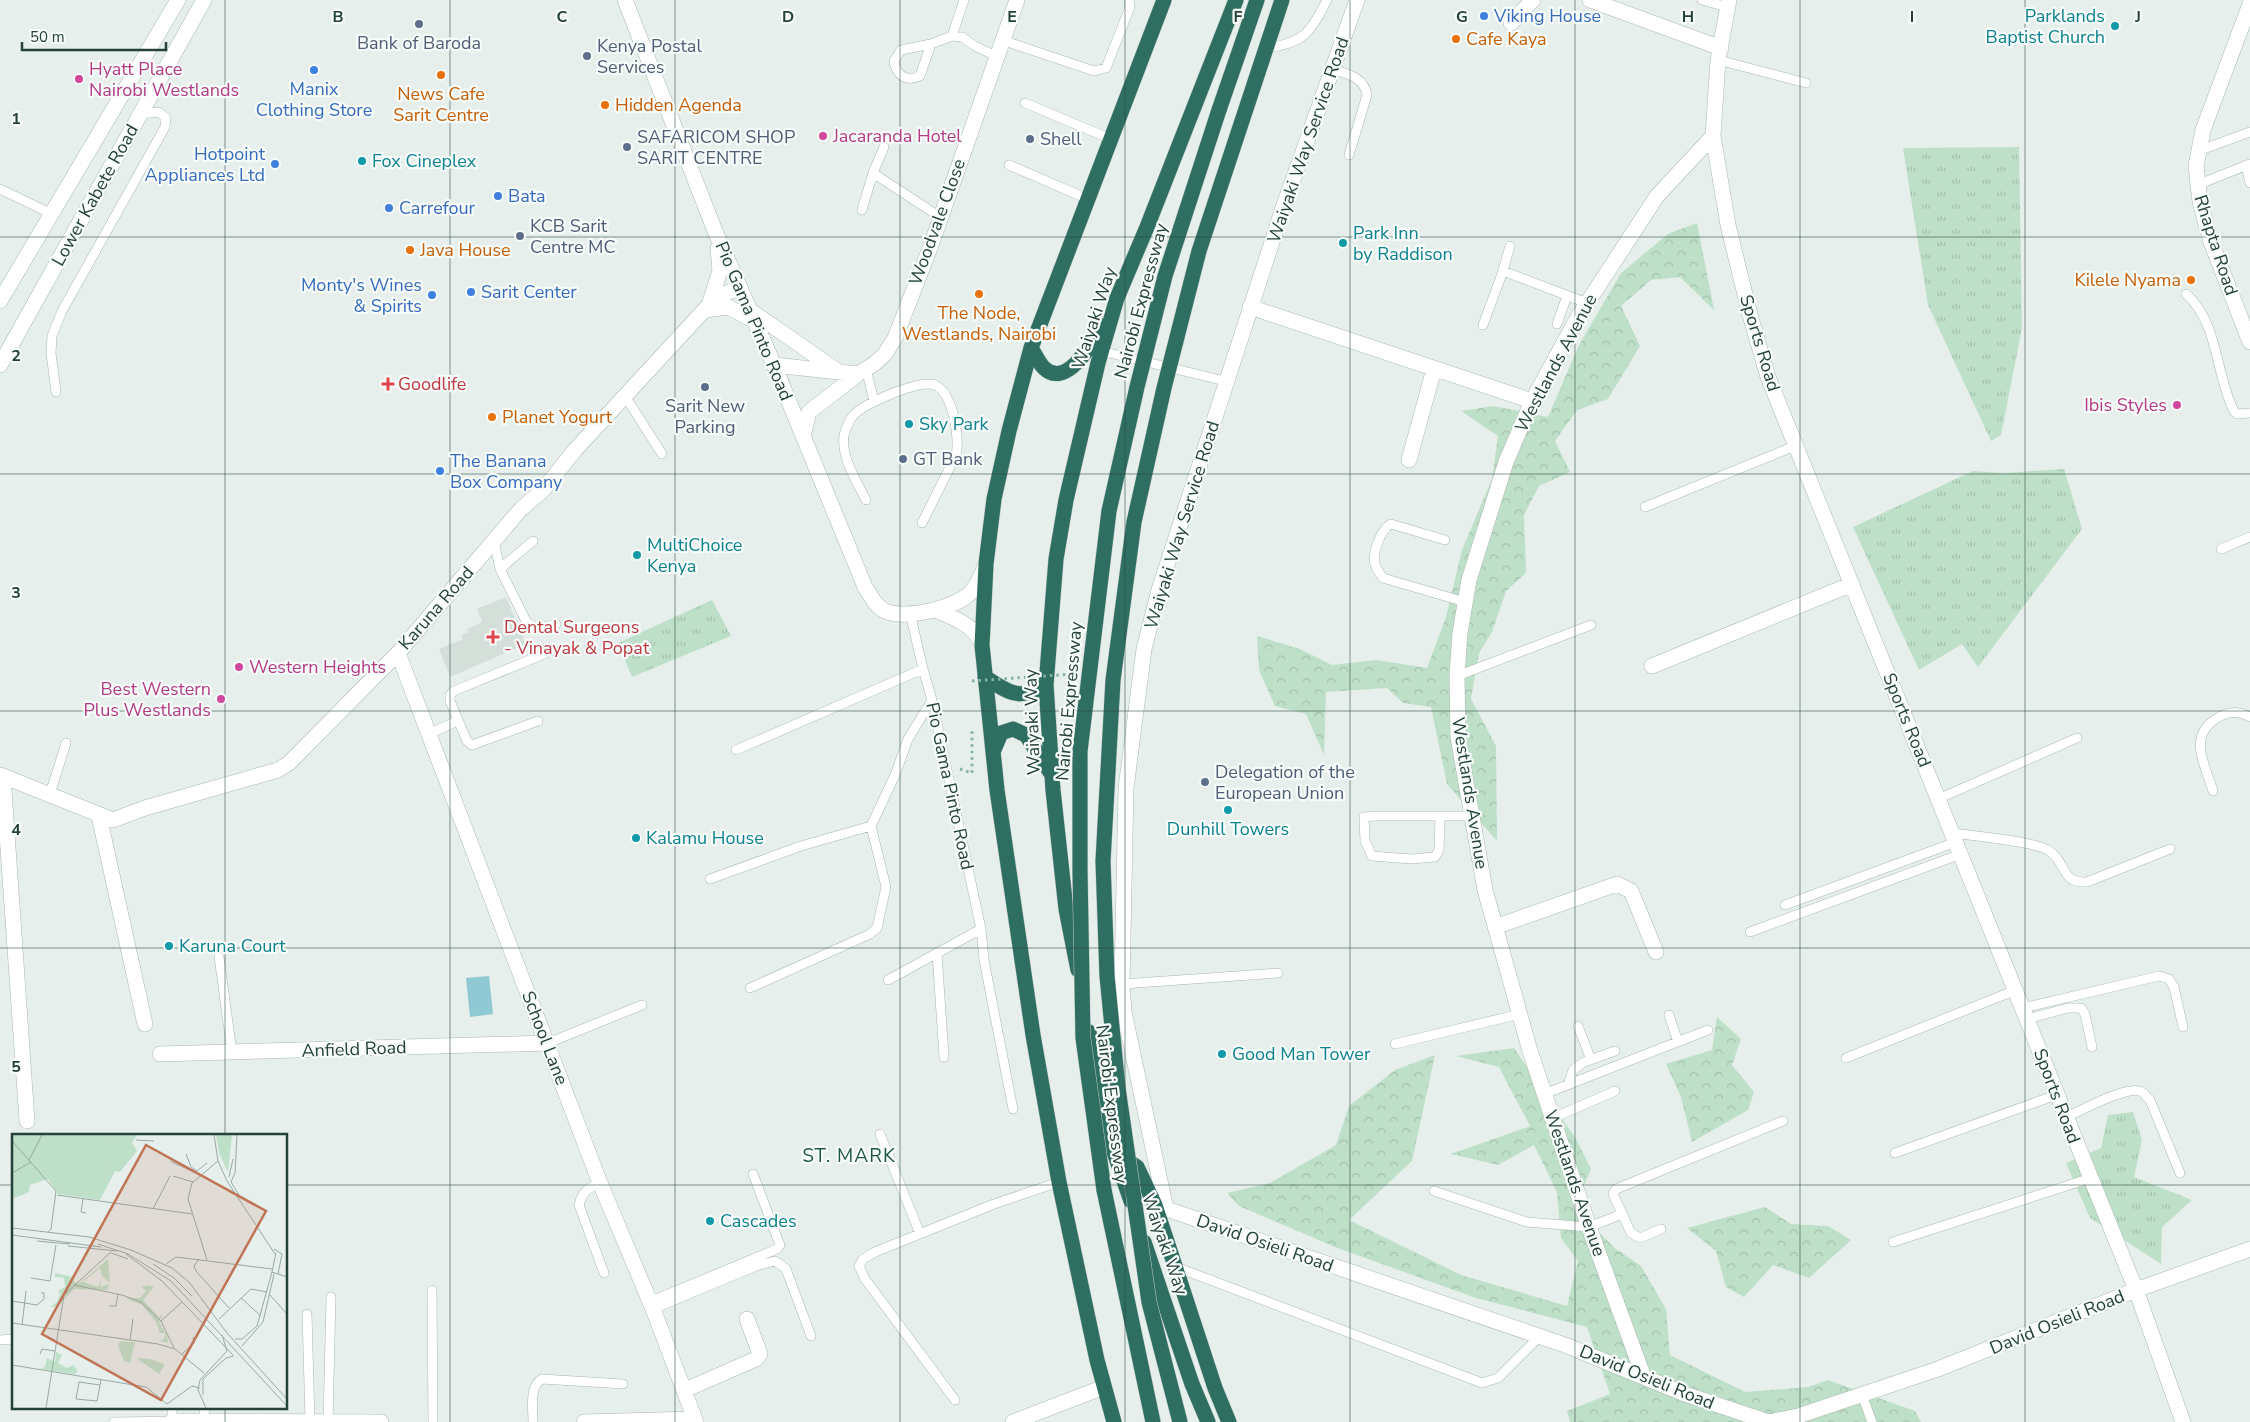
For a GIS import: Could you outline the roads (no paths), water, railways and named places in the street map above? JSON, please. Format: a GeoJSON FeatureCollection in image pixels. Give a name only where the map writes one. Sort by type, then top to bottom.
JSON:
{"type":"FeatureCollection","features":[{"type":"Feature","properties":{"kind":"highway"},"geometry":{"type":"LineString","coordinates":[[1114,1422],[1104,1387],[1059,1182],[1033,1035],[993,753],[978,679],[982,645],[986,564],[994,499],[1009,431],[1031,348],[1164,0]]}},
{"type":"Feature","properties":{"kind":"highway","name":"Waiyaki Way"},"geometry":{"type":"LineString","coordinates":[[1208,1422],[1192,1384],[1114,1152],[1094,1063],[1066,909],[1052,775],[1046,685],[1056,559],[1066,500],[1101,351],[1117,298],[1147,227],[1236,0]]}},
{"type":"Feature","properties":{"kind":"highway","name":"Nairobi Expressway"},"geometry":{"type":"LineString","coordinates":[[1153,1422],[1104,1190],[1083,1038],[1080,750],[1110,511],[1144,360],[1165,276],[1257,0]]}},
{"type":"Feature","properties":{"kind":"highway","name":"Nairobi Expressway"},"geometry":{"type":"LineString","coordinates":[[1180,1422],[1149,1302],[1118,1088],[1107,976],[1103,862],[1113,680],[1133,532],[1170,366],[1199,250],[1282,0]]}},
{"type":"Feature","properties":{"kind":"highway"},"geometry":{"type":"LineString","coordinates":[[1031,348],[1044,368],[1053,373],[1071,369],[1091,346],[1117,298]]}},
{"type":"Feature","properties":{"kind":"highway"},"geometry":{"type":"LineString","coordinates":[[978,679],[1009,692],[1031,694],[1046,685]]}},
{"type":"Feature","properties":{"kind":"highway"},"geometry":{"type":"LineString","coordinates":[[993,753],[1001,733],[1013,729],[1026,735],[1052,775]]}},
{"type":"Feature","properties":{"kind":"highway"},"geometry":{"type":"LineString","coordinates":[[1114,1152],[1137,1167],[1160,1207],[1176,1268],[1215,1388],[1229,1422]]}},
{"type":"Feature","properties":{"kind":"street","name":"Lower Kabete Road"},"geometry":{"type":"LineString","coordinates":[[0,301],[178,0]]}},
{"type":"Feature","properties":{"kind":"street","name":"Lower Kabete Road"},"geometry":{"type":"LineString","coordinates":[[0,365],[204,0]]}},
{"type":"Feature","properties":{"kind":"street","name":"Pio Gama Pinto Road"},"geometry":{"type":"LineString","coordinates":[[625,0],[715,232],[753,315],[865,588],[874,602],[885,611],[910,613],[935,610],[971,592],[986,564]]}},
{"type":"Feature","properties":{"kind":"street","name":"Woodvale Close"},"geometry":{"type":"LineString","coordinates":[[803,436],[808,412],[885,354],[895,338],[1017,0]]}},
{"type":"Feature","properties":{"kind":"street","name":"Waiyaki Way Service Road"},"geometry":{"type":"LineString","coordinates":[[1160,1207],[1124,1012],[1122,984],[1126,788],[1144,650],[1159,590],[1225,381],[1331,68],[1357,0]]}},
{"type":"Feature","properties":{"kind":"street"},"geometry":{"type":"LineString","coordinates":[[1511,23],[1533,0]]}},
{"type":"Feature","properties":{"kind":"street"},"geometry":{"type":"LineString","coordinates":[[1590,0],[1720,54]]}},
{"type":"Feature","properties":{"kind":"street","name":"Sports Road"},"geometry":{"type":"LineString","coordinates":[[1728,4],[1720,54],[1713,136],[1728,224],[1750,315],[1768,377],[2016,990],[2065,1118],[2136,1290],[2179,1421]]}},
{"type":"Feature","properties":{"kind":"street","name":"Rhapta Road"},"geometry":{"type":"LineString","coordinates":[[2250,4],[2203,130],[2196,166],[2197,185],[2211,242],[2250,342]]}},
{"type":"Feature","properties":{"kind":"street","name":"Westlands Avenue"},"geometry":{"type":"LineString","coordinates":[[1643,1375],[1589,1227],[1544,1094],[1485,890],[1458,737],[1457,676],[1469,580],[1506,462],[1532,401],[1587,303],[1657,196],[1713,136]]}},
{"type":"Feature","properties":{"kind":"street","name":"Karuna Road"},"geometry":{"type":"LineString","coordinates":[[706,307],[720,271],[715,232]]}},
{"type":"Feature","properties":{"kind":"street","name":"Karuna Road"},"geometry":{"type":"LineString","coordinates":[[2,775],[99,816],[113,820],[145,808],[278,770],[289,763],[398,653],[521,509],[543,490],[575,450],[706,307],[723,294],[740,288]]}},
{"type":"Feature","properties":{"kind":"street"},"geometry":{"type":"LineString","coordinates":[[706,307],[728,307],[753,315],[836,370]]}},
{"type":"Feature","properties":{"kind":"street"},"geometry":{"type":"LineString","coordinates":[[1250,308],[1532,401]]}},
{"type":"Feature","properties":{"kind":"street"},"geometry":{"type":"LineString","coordinates":[[774,365],[862,372]]}},
{"type":"Feature","properties":{"kind":"street"},"geometry":{"type":"LineString","coordinates":[[1409,460],[1434,369]]}},
{"type":"Feature","properties":{"kind":"street"},"geometry":{"type":"LineString","coordinates":[[1652,666],[1852,584]]}},
{"type":"Feature","properties":{"kind":"street"},"geometry":{"type":"LineString","coordinates":[[935,610],[962,623],[975,633],[982,645]]}},
{"type":"Feature","properties":{"kind":"street","name":"School Lane"},"geometry":{"type":"LineString","coordinates":[[398,653],[600,1183],[696,1420]]}},
{"type":"Feature","properties":{"kind":"street"},"geometry":{"type":"LineString","coordinates":[[2,775],[27,1121]]}},
{"type":"Feature","properties":{"kind":"street"},"geometry":{"type":"LineString","coordinates":[[99,816],[145,1024]]}},
{"type":"Feature","properties":{"kind":"street"},"geometry":{"type":"LineString","coordinates":[[1495,927],[1618,884],[1631,891],[1656,952]]}},
{"type":"Feature","properties":{"kind":"street"},"geometry":{"type":"LineString","coordinates":[[1094,1063],[1124,1012]]}},
{"type":"Feature","properties":{"kind":"street","name":"Anfield Road"},"geometry":{"type":"LineString","coordinates":[[160,1054],[548,1043]]}},
{"type":"Feature","properties":{"kind":"street","name":"David Osieli Road"},"geometry":{"type":"LineString","coordinates":[[1160,1207],[1540,1336],[1643,1375],[1685,1394],[1768,1422],[1798,1416],[1938,1369],[2136,1290],[2250,1249]]}},
{"type":"Feature","properties":{"kind":"street"},"geometry":{"type":"LineString","coordinates":[[685,1390],[756,1359],[760,1354],[747,1319]]}},
{"type":"Feature","properties":{"kind":"street"},"geometry":{"type":"LineString","coordinates":[[1013,1422],[1104,1387]]}},
{"type":"Feature","properties":{"kind":"street"},"geometry":{"type":"LineString","coordinates":[[172,1414],[204,1414],[328,1422],[381,1422]]}},
{"type":"Feature","properties":{"kind":"street"},"geometry":{"type":"LineString","coordinates":[[584,1422],[696,1420]]}},
{"type":"Feature","properties":{"kind":"lane"},"geometry":{"type":"LineString","coordinates":[[952,36],[964,0]]}},
{"type":"Feature","properties":{"kind":"lane"},"geometry":{"type":"LineString","coordinates":[[1002,40],[1094,71],[1106,68],[1130,7],[1129,0]]}},
{"type":"Feature","properties":{"kind":"lane"},"geometry":{"type":"LineString","coordinates":[[1266,48],[1288,46],[1301,37],[1315,23],[1326,0]]}},
{"type":"Feature","properties":{"kind":"lane"},"geometry":{"type":"LineString","coordinates":[[1702,0],[1728,4]]}},
{"type":"Feature","properties":{"kind":"lane"},"geometry":{"type":"LineString","coordinates":[[931,44],[920,76],[906,79],[898,73],[894,61],[900,50],[931,44],[952,36],[962,37],[996,56]]}},
{"type":"Feature","properties":{"kind":"lane"},"geometry":{"type":"LineString","coordinates":[[1720,54],[1806,84]]}},
{"type":"Feature","properties":{"kind":"lane"},"geometry":{"type":"LineString","coordinates":[[1331,68],[1361,80],[1366,88],[1367,95],[1349,155]]}},
{"type":"Feature","properties":{"kind":"lane"},"geometry":{"type":"LineString","coordinates":[[1025,103],[1112,139]]}},
{"type":"Feature","properties":{"kind":"lane"},"geometry":{"type":"LineString","coordinates":[[56,392],[51,354],[52,336],[62,311],[165,127],[166,118],[159,112],[140,114]]}},
{"type":"Feature","properties":{"kind":"lane"},"geometry":{"type":"LineString","coordinates":[[2198,152],[2250,132]]}},
{"type":"Feature","properties":{"kind":"lane"},"geometry":{"type":"LineString","coordinates":[[862,210],[873,173],[884,148]]}},
{"type":"Feature","properties":{"kind":"lane"},"geometry":{"type":"LineString","coordinates":[[2197,185],[2248,164],[2250,183]]}},
{"type":"Feature","properties":{"kind":"lane"},"geometry":{"type":"LineString","coordinates":[[1009,165],[1088,198]]}},
{"type":"Feature","properties":{"kind":"lane"},"geometry":{"type":"LineString","coordinates":[[873,173],[940,217]]}},
{"type":"Feature","properties":{"kind":"lane"},"geometry":{"type":"LineString","coordinates":[[0,189],[52,214]]}},
{"type":"Feature","properties":{"kind":"lane"},"geometry":{"type":"LineString","coordinates":[[1483,325],[1510,246]]}},
{"type":"Feature","properties":{"kind":"lane"},"geometry":{"type":"LineString","coordinates":[[1503,271],[1587,303]]}},
{"type":"Feature","properties":{"kind":"lane"},"geometry":{"type":"LineString","coordinates":[[2186,294],[2199,309],[2208,328],[2234,411],[2237,414],[2250,413]]}},
{"type":"Feature","properties":{"kind":"lane"},"geometry":{"type":"LineString","coordinates":[[1557,324],[1567,296]]}},
{"type":"Feature","properties":{"kind":"lane"},"geometry":{"type":"LineString","coordinates":[[1101,351],[1170,366],[1225,381]]}},
{"type":"Feature","properties":{"kind":"lane"},"geometry":{"type":"LineString","coordinates":[[862,372],[874,401]]}},
{"type":"Feature","properties":{"kind":"lane"},"geometry":{"type":"LineString","coordinates":[[866,500],[844,454],[844,435],[854,415],[874,401],[923,384],[934,384],[941,389],[947,398],[957,432],[956,455],[922,523]]}},
{"type":"Feature","properties":{"kind":"lane"},"geometry":{"type":"LineString","coordinates":[[625,396],[662,454]]}},
{"type":"Feature","properties":{"kind":"lane"},"geometry":{"type":"LineString","coordinates":[[1645,507],[1796,446]]}},
{"type":"Feature","properties":{"kind":"lane"},"geometry":{"type":"LineString","coordinates":[[1445,540],[1391,524],[1384,530],[1375,556],[1375,564],[1383,578],[1465,602]]}},
{"type":"Feature","properties":{"kind":"lane"},"geometry":{"type":"LineString","coordinates":[[2221,549],[2250,537]]}},
{"type":"Feature","properties":{"kind":"lane"},"geometry":{"type":"LineString","coordinates":[[494,541],[500,569],[526,621],[533,628],[539,629],[556,624]]}},
{"type":"Feature","properties":{"kind":"lane"},"geometry":{"type":"LineString","coordinates":[[500,569],[533,541]]}},
{"type":"Feature","properties":{"kind":"lane","name":"Pio Gama Pinto Road"},"geometry":{"type":"LineString","coordinates":[[910,613],[932,700],[981,929],[984,960],[1013,1109]]}},
{"type":"Feature","properties":{"kind":"lane"},"geometry":{"type":"LineString","coordinates":[[1457,676],[1591,626]]}},
{"type":"Feature","properties":{"kind":"lane"},"geometry":{"type":"LineString","coordinates":[[538,721],[472,745],[467,741],[458,721],[450,701],[450,695],[544,654]]}},
{"type":"Feature","properties":{"kind":"lane"},"geometry":{"type":"LineString","coordinates":[[736,750],[923,669]]}},
{"type":"Feature","properties":{"kind":"lane"},"geometry":{"type":"LineString","coordinates":[[750,988],[870,934],[877,928],[886,887],[871,826],[895,775],[908,739],[932,700]]}},
{"type":"Feature","properties":{"kind":"lane"},"geometry":{"type":"LineString","coordinates":[[2213,791],[2199,744],[2200,735],[2210,723],[2224,714],[2240,711],[2250,717]]}},
{"type":"Feature","properties":{"kind":"lane"},"geometry":{"type":"LineString","coordinates":[[428,734],[458,721]]}},
{"type":"Feature","properties":{"kind":"lane"},"geometry":{"type":"LineString","coordinates":[[1938,799],[2077,738]]}},
{"type":"Feature","properties":{"kind":"lane"},"geometry":{"type":"LineString","coordinates":[[50,794],[66,743]]}},
{"type":"Feature","properties":{"kind":"lane"},"geometry":{"type":"LineString","coordinates":[[1440,816],[1439,850],[1435,857],[1411,859],[1372,856],[1365,841],[1364,817],[1440,816],[1472,816]]}},
{"type":"Feature","properties":{"kind":"lane"},"geometry":{"type":"LineString","coordinates":[[710,879],[801,846],[871,826]]}},
{"type":"Feature","properties":{"kind":"lane"},"geometry":{"type":"LineString","coordinates":[[1785,905],[1956,843],[2042,846],[2057,858],[2069,878],[2078,883],[2087,882],[2170,848]]}},
{"type":"Feature","properties":{"kind":"lane"},"geometry":{"type":"LineString","coordinates":[[1750,932],[1956,843]]}},
{"type":"Feature","properties":{"kind":"lane"},"geometry":{"type":"LineString","coordinates":[[888,980],[981,929]]}},
{"type":"Feature","properties":{"kind":"lane"},"geometry":{"type":"LineString","coordinates":[[937,953],[944,1057]]}},
{"type":"Feature","properties":{"kind":"lane"},"geometry":{"type":"LineString","coordinates":[[219,958],[232,1052]]}},
{"type":"Feature","properties":{"kind":"lane"},"geometry":{"type":"LineString","coordinates":[[1122,984],[1278,973]]}},
{"type":"Feature","properties":{"kind":"lane"},"geometry":{"type":"LineString","coordinates":[[2025,1013],[2159,976],[2169,978],[2174,987],[2183,1027]]}},
{"type":"Feature","properties":{"kind":"lane"},"geometry":{"type":"LineString","coordinates":[[1846,1058],[2016,990]]}},
{"type":"Feature","properties":{"kind":"lane"},"geometry":{"type":"LineString","coordinates":[[548,1043],[642,1005]]}},
{"type":"Feature","properties":{"kind":"lane"},"geometry":{"type":"LineString","coordinates":[[2025,1013],[2081,1008],[2085,1014],[2092,1047]]}},
{"type":"Feature","properties":{"kind":"lane"},"geometry":{"type":"LineString","coordinates":[[1395,1044],[1520,1014]]}},
{"type":"Feature","properties":{"kind":"lane"},"geometry":{"type":"LineString","coordinates":[[1668,1015],[1678,1042]]}},
{"type":"Feature","properties":{"kind":"lane"},"geometry":{"type":"LineString","coordinates":[[1578,1026],[1591,1060]]}},
{"type":"Feature","properties":{"kind":"lane"},"geometry":{"type":"LineString","coordinates":[[1544,1094],[1708,1030]]}},
{"type":"Feature","properties":{"kind":"lane"},"geometry":{"type":"LineString","coordinates":[[1568,1085],[1573,1070],[1591,1060],[1615,1051]]}},
{"type":"Feature","properties":{"kind":"lane"},"geometry":{"type":"LineString","coordinates":[[2065,1118],[2120,1093],[2132,1090],[2142,1092],[2150,1100],[2180,1173]]}},
{"type":"Feature","properties":{"kind":"lane"},"geometry":{"type":"LineString","coordinates":[[1553,1118],[1616,1091]]}},
{"type":"Feature","properties":{"kind":"lane"},"geometry":{"type":"LineString","coordinates":[[1895,1153],[2056,1095]]}},
{"type":"Feature","properties":{"kind":"lane"},"geometry":{"type":"LineString","coordinates":[[1661,1229],[1640,1238],[1635,1236],[1613,1194],[1616,1189],[1783,1121]]}},
{"type":"Feature","properties":{"kind":"lane"},"geometry":{"type":"LineString","coordinates":[[880,1134],[920,1234]]}},
{"type":"Feature","properties":{"kind":"lane"},"geometry":{"type":"LineString","coordinates":[[651,1305],[777,1250],[780,1245],[753,1174]]}},
{"type":"Feature","properties":{"kind":"lane"},"geometry":{"type":"LineString","coordinates":[[1893,1242],[2090,1178]]}},
{"type":"Feature","properties":{"kind":"lane"},"geometry":{"type":"LineString","coordinates":[[955,1400],[865,1279],[859,1266],[864,1259],[875,1252],[994,1204],[1059,1182]]}},
{"type":"Feature","properties":{"kind":"lane"},"geometry":{"type":"LineString","coordinates":[[600,1183],[587,1189],[581,1197],[579,1205],[604,1273]]}},
{"type":"Feature","properties":{"kind":"lane"},"geometry":{"type":"LineString","coordinates":[[1434,1191],[1527,1222],[1589,1227],[1622,1214]]}},
{"type":"Feature","properties":{"kind":"lane"},"geometry":{"type":"LineString","coordinates":[[651,1305],[774,1261],[786,1269],[811,1336]]}},
{"type":"Feature","properties":{"kind":"lane"},"geometry":{"type":"LineString","coordinates":[[1176,1268],[1482,1383],[1498,1378],[1540,1336]]}},
{"type":"Feature","properties":{"kind":"lane"},"geometry":{"type":"LineString","coordinates":[[432,1290],[433,1422]]}},
{"type":"Feature","properties":{"kind":"lane"},"geometry":{"type":"LineString","coordinates":[[328,1422],[331,1297]]}},
{"type":"Feature","properties":{"kind":"lane"},"geometry":{"type":"LineString","coordinates":[[307,1314],[310,1421]]}},
{"type":"Feature","properties":{"kind":"lane"},"geometry":{"type":"LineString","coordinates":[[533,1422],[534,1388],[537,1382],[542,1379],[623,1384]]}},
{"type":"Feature","properties":{"kind":"lane"},"geometry":{"type":"LineString","coordinates":[[1862,1395],[1872,1422]]}},
{"type":"Feature","properties":{"kind":"lane"},"geometry":{"type":"LineString","coordinates":[[114,1422],[172,1414]]}},
{"type":"Feature","properties":{"kind":"water"},"geometry":{"type":"Polygon","coordinates":[[[489,976],[493,1014],[470,1017],[466,978],[489,976]]]}},
{"type":"Feature","properties":{"kind":"place","name":"Viking House"},"geometry":{"type":"Point","coordinates":[1484,16]}},
{"type":"Feature","properties":{"kind":"place","name":"Bank of Baroda"},"geometry":{"type":"Point","coordinates":[419,24]}},
{"type":"Feature","properties":{"kind":"place","name":"Parklands Baptist Church"},"geometry":{"type":"Point","coordinates":[2115,26]}},
{"type":"Feature","properties":{"kind":"place","name":"Cafe Kaya"},"geometry":{"type":"Point","coordinates":[1456,39]}},
{"type":"Feature","properties":{"kind":"place","name":"Kenya Postal Services"},"geometry":{"type":"Point","coordinates":[587,56]}},
{"type":"Feature","properties":{"kind":"place","name":"Manix Clothing Store"},"geometry":{"type":"Point","coordinates":[314,70]}},
{"type":"Feature","properties":{"kind":"place","name":"News Cafe Sarit Centre"},"geometry":{"type":"Point","coordinates":[441,75]}},
{"type":"Feature","properties":{"kind":"place","name":"Hyatt Place Nairobi Westlands"},"geometry":{"type":"Point","coordinates":[79,79]}},
{"type":"Feature","properties":{"kind":"place","name":"Hidden Agenda"},"geometry":{"type":"Point","coordinates":[605,105]}},
{"type":"Feature","properties":{"kind":"place","name":"Jacaranda Hotel"},"geometry":{"type":"Point","coordinates":[823,136]}},
{"type":"Feature","properties":{"kind":"place","name":"Shell"},"geometry":{"type":"Point","coordinates":[1030,139]}},
{"type":"Feature","properties":{"kind":"place","name":"SAFARICOM SHOP SARIT CENTRE"},"geometry":{"type":"Point","coordinates":[627,147]}},
{"type":"Feature","properties":{"kind":"place","name":"Fox Cineplex"},"geometry":{"type":"Point","coordinates":[362,161]}},
{"type":"Feature","properties":{"kind":"place","name":"Hotpoint Appliances Ltd"},"geometry":{"type":"Point","coordinates":[275,164]}},
{"type":"Feature","properties":{"kind":"place","name":"Bata"},"geometry":{"type":"Point","coordinates":[498,196]}},
{"type":"Feature","properties":{"kind":"place","name":"Carrefour"},"geometry":{"type":"Point","coordinates":[389,208]}},
{"type":"Feature","properties":{"kind":"place","name":"KCB Sarit Centre MC"},"geometry":{"type":"Point","coordinates":[520,236]}},
{"type":"Feature","properties":{"kind":"place","name":"Park Inn by Raddison"},"geometry":{"type":"Point","coordinates":[1343,243]}},
{"type":"Feature","properties":{"kind":"place","name":"Java House"},"geometry":{"type":"Point","coordinates":[410,250]}},
{"type":"Feature","properties":{"kind":"place","name":"Kilele Nyama"},"geometry":{"type":"Point","coordinates":[2191,280]}},
{"type":"Feature","properties":{"kind":"place","name":"Sarit Center"},"geometry":{"type":"Point","coordinates":[471,292]}},
{"type":"Feature","properties":{"kind":"place","name":"The Node, Westlands, Nairobi"},"geometry":{"type":"Point","coordinates":[979,294]}},
{"type":"Feature","properties":{"kind":"place","name":"Monty's Wines & Spirits"},"geometry":{"type":"Point","coordinates":[432,295]}},
{"type":"Feature","properties":{"kind":"place","name":"Goodlife"},"geometry":{"type":"Point","coordinates":[388,384]}},
{"type":"Feature","properties":{"kind":"place","name":"Sarit New Parking"},"geometry":{"type":"Point","coordinates":[705,387]}},
{"type":"Feature","properties":{"kind":"place","name":"Ibis Styles"},"geometry":{"type":"Point","coordinates":[2177,405]}},
{"type":"Feature","properties":{"kind":"place","name":"Planet Yogurt"},"geometry":{"type":"Point","coordinates":[492,417]}},
{"type":"Feature","properties":{"kind":"place","name":"Sky Park"},"geometry":{"type":"Point","coordinates":[909,424]}},
{"type":"Feature","properties":{"kind":"place","name":"GT Bank"},"geometry":{"type":"Point","coordinates":[903,459]}},
{"type":"Feature","properties":{"kind":"place","name":"The Banana Box Company"},"geometry":{"type":"Point","coordinates":[440,471]}},
{"type":"Feature","properties":{"kind":"place","name":"MultiChoice Kenya"},"geometry":{"type":"Point","coordinates":[637,555]}},
{"type":"Feature","properties":{"kind":"place","name":"Dental Surgeons - Vinayak & Popat"},"geometry":{"type":"Point","coordinates":[493,637]}},
{"type":"Feature","properties":{"kind":"place","name":"Western Heights"},"geometry":{"type":"Point","coordinates":[239,667]}},
{"type":"Feature","properties":{"kind":"place","name":"Best Western Plus Westlands"},"geometry":{"type":"Point","coordinates":[221,699]}},
{"type":"Feature","properties":{"kind":"place","name":"Delegation of the European Union"},"geometry":{"type":"Point","coordinates":[1205,782]}},
{"type":"Feature","properties":{"kind":"place","name":"Dunhill Towers"},"geometry":{"type":"Point","coordinates":[1228,810]}},
{"type":"Feature","properties":{"kind":"place","name":"Kalamu House"},"geometry":{"type":"Point","coordinates":[636,838]}},
{"type":"Feature","properties":{"kind":"place","name":"Karuna Court"},"geometry":{"type":"Point","coordinates":[169,946]}},
{"type":"Feature","properties":{"kind":"place","name":"Good Man Tower"},"geometry":{"type":"Point","coordinates":[1222,1054]}},
{"type":"Feature","properties":{"kind":"place","name":"Cascades"},"geometry":{"type":"Point","coordinates":[710,1221]}},
{"type":"Feature","properties":{"kind":"district","name":"ST. MARK"},"geometry":{"type":"Point","coordinates":[849,1156]}}]}
